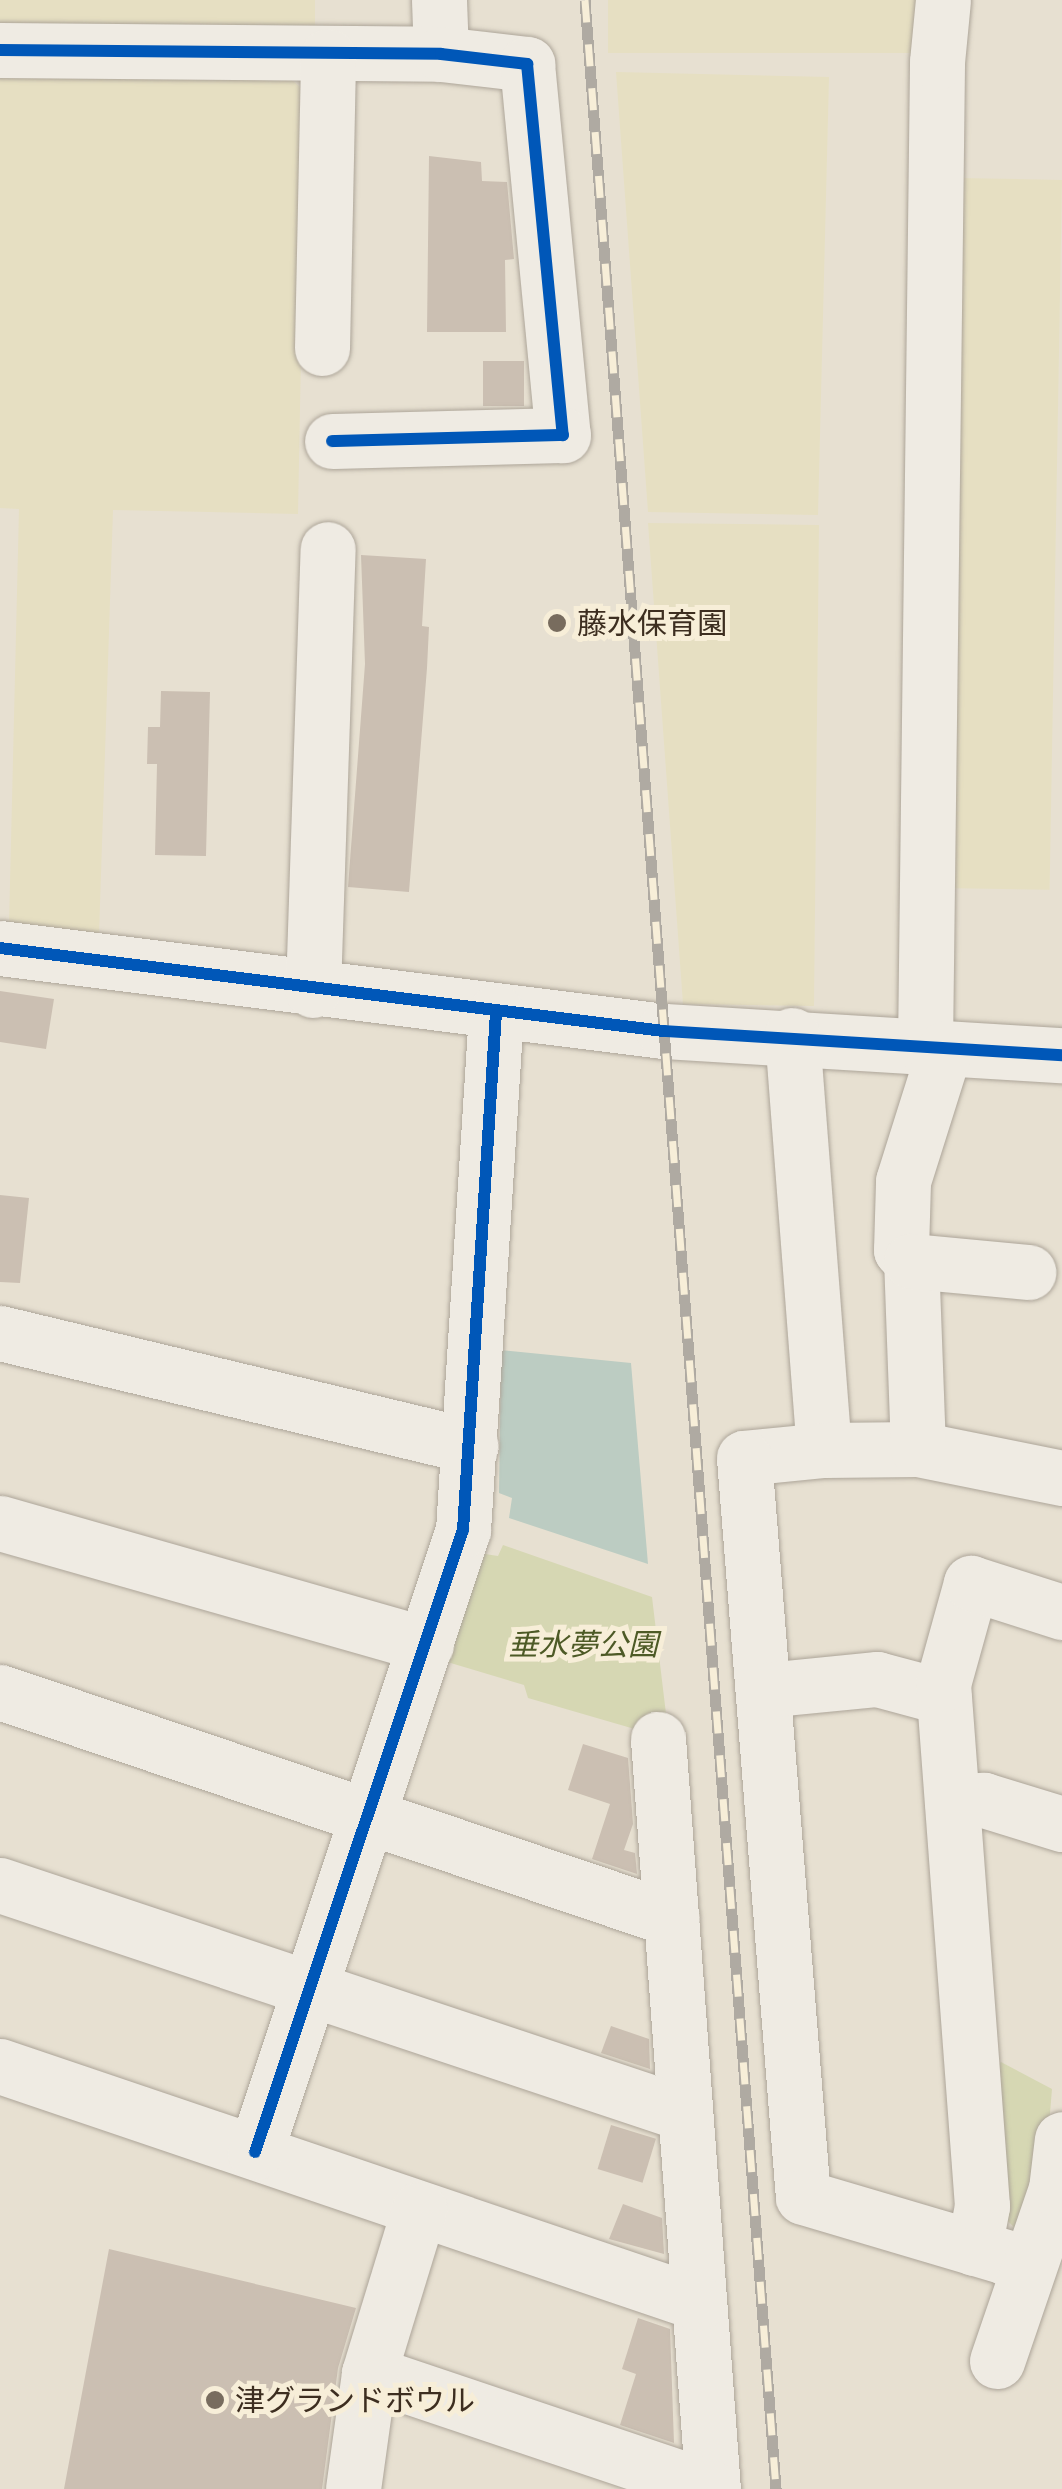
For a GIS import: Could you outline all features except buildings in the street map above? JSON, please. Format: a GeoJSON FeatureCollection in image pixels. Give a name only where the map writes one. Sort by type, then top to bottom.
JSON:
{"type":"FeatureCollection","features":[{"type":"Feature","properties":{"kind":"street"},"geometry":{"type":"LineString","coordinates":[[439,0],[441,54]]}},
{"type":"Feature","properties":{"kind":"street"},"geometry":{"type":"LineString","coordinates":[[918,1449],[911,1261],[902,1250],[903,1181],[935,1047],[937,62],[943,0]]}},
{"type":"Feature","properties":{"kind":"street"},"geometry":{"type":"LineString","coordinates":[[0,50],[328,56],[441,54],[527,64],[563,434],[332,441]]}},
{"type":"Feature","properties":{"kind":"street"},"geometry":{"type":"LineString","coordinates":[[322,348],[328,56]]}},
{"type":"Feature","properties":{"kind":"street"},"geometry":{"type":"LineString","coordinates":[[314,990],[328,549]]}},
{"type":"Feature","properties":{"kind":"street"},"geometry":{"type":"LineString","coordinates":[[0,948],[144,954],[314,990],[664,1031],[792,1035],[1062,1054]]}},
{"type":"Feature","properties":{"kind":"street"},"geometry":{"type":"LineString","coordinates":[[255,2152],[463,1530],[496,1012]]}},
{"type":"Feature","properties":{"kind":"street"},"geometry":{"type":"LineString","coordinates":[[792,1035],[824,1450]]}},
{"type":"Feature","properties":{"kind":"street"},"geometry":{"type":"LineString","coordinates":[[911,1261],[1028,1272]]}},
{"type":"Feature","properties":{"kind":"street"},"geometry":{"type":"LineString","coordinates":[[0,1333],[471,1446]]}},
{"type":"Feature","properties":{"kind":"street"},"geometry":{"type":"LineString","coordinates":[[1027,2272],[974,2248],[803,2197],[744,1458],[824,1450],[918,1449],[1062,1478]]}},
{"type":"Feature","properties":{"kind":"street"},"geometry":{"type":"LineString","coordinates":[[0,1523],[426,1644]]}},
{"type":"Feature","properties":{"kind":"street"},"geometry":{"type":"LineString","coordinates":[[974,2248],[982,2206],[944,1697],[971,1583],[1062,1612]]}},
{"type":"Feature","properties":{"kind":"street"},"geometry":{"type":"LineString","coordinates":[[764,1690],[877,1679],[944,1697]]}},
{"type":"Feature","properties":{"kind":"street"},"geometry":{"type":"LineString","coordinates":[[0,1692],[672,1920]]}},
{"type":"Feature","properties":{"kind":"street"},"geometry":{"type":"LineString","coordinates":[[369,2374],[713,2489],[658,1739]]}},
{"type":"Feature","properties":{"kind":"street"},"geometry":{"type":"LineString","coordinates":[[952,1802],[984,1800],[1062,1824]]}},
{"type":"Feature","properties":{"kind":"street"},"geometry":{"type":"LineString","coordinates":[[0,1885],[683,2113]]}},
{"type":"Feature","properties":{"kind":"street"},"geometry":{"type":"LineString","coordinates":[[0,2066],[699,2303]]}},
{"type":"Feature","properties":{"kind":"street"},"geometry":{"type":"LineString","coordinates":[[996,2361],[1056,2189],[1061,2150]]}},
{"type":"Feature","properties":{"kind":"street"},"geometry":{"type":"LineString","coordinates":[[353,2489],[369,2374],[418,2209]]}},
{"type":"Feature","properties":{"kind":"shaded area"},"geometry":{"type":"Polygon","coordinates":[[[0,0],[315,0],[315,36],[0,36],[0,0]]]}},
{"type":"Feature","properties":{"kind":"shaded area"},"geometry":{"type":"Polygon","coordinates":[[[608,0],[934,0],[934,53],[608,53],[608,0]]]}},
{"type":"Feature","properties":{"kind":"shaded area"},"geometry":{"type":"Polygon","coordinates":[[[0,72],[287,75],[306,93],[298,514],[113,510],[99,935],[9,925],[19,509],[0,508],[0,72]]]}},
{"type":"Feature","properties":{"kind":"shaded area"},"geometry":{"type":"Polygon","coordinates":[[[616,72],[829,77],[818,515],[648,512],[616,72]]]}},
{"type":"Feature","properties":{"kind":"shaded area"},"geometry":{"type":"Polygon","coordinates":[[[954,178],[1062,180],[1050,890],[942,888],[954,178]]]}},
{"type":"Feature","properties":{"kind":"shaded area"},"geometry":{"type":"Polygon","coordinates":[[[648,523],[819,525],[814,1006],[683,1004],[648,523]]]}},
{"type":"Feature","properties":{"kind":"shaded area"},"geometry":{"type":"Polygon","coordinates":[[[501,1350],[631,1363],[648,1564],[509,1518],[512,1498],[499,1493],[501,1350]]]}},
{"type":"Feature","properties":{"kind":"green space","name":"垂水夢公園"},"geometry":{"type":"Polygon","coordinates":[[[503,1545],[652,1597],[669,1739],[528,1698],[524,1685],[444,1661],[485,1554],[498,1556],[503,1545]]]}},
{"type":"Feature","properties":{"kind":"green space"},"geometry":{"type":"Polygon","coordinates":[[[1001,2062],[1052,2089],[1044,2186],[1015,2228],[995,2209],[991,2072],[1001,2062]]]}},
{"type":"Feature","properties":{"kind":"railway"},"geometry":{"type":"LineString","coordinates":[[585,0],[776,2489]]}},
{"type":"Feature","properties":{"kind":"cycle path"},"geometry":{"type":"LineString","coordinates":[[0,50],[441,54],[527,64],[563,435],[332,441]]}},
{"type":"Feature","properties":{"kind":"cycle path"},"geometry":{"type":"LineString","coordinates":[[0,948],[664,1031],[1062,1055]]}},
{"type":"Feature","properties":{"kind":"cycle path"},"geometry":{"type":"LineString","coordinates":[[255,2152],[463,1530],[496,1012]]}},
{"type":"Feature","properties":{"kind":"place","name":"藤水保育園"},"geometry":{"type":"Point","coordinates":[557,623]}},
{"type":"Feature","properties":{"kind":"place","name":"津グランドボウル"},"geometry":{"type":"Point","coordinates":[215,2400]}}]}
